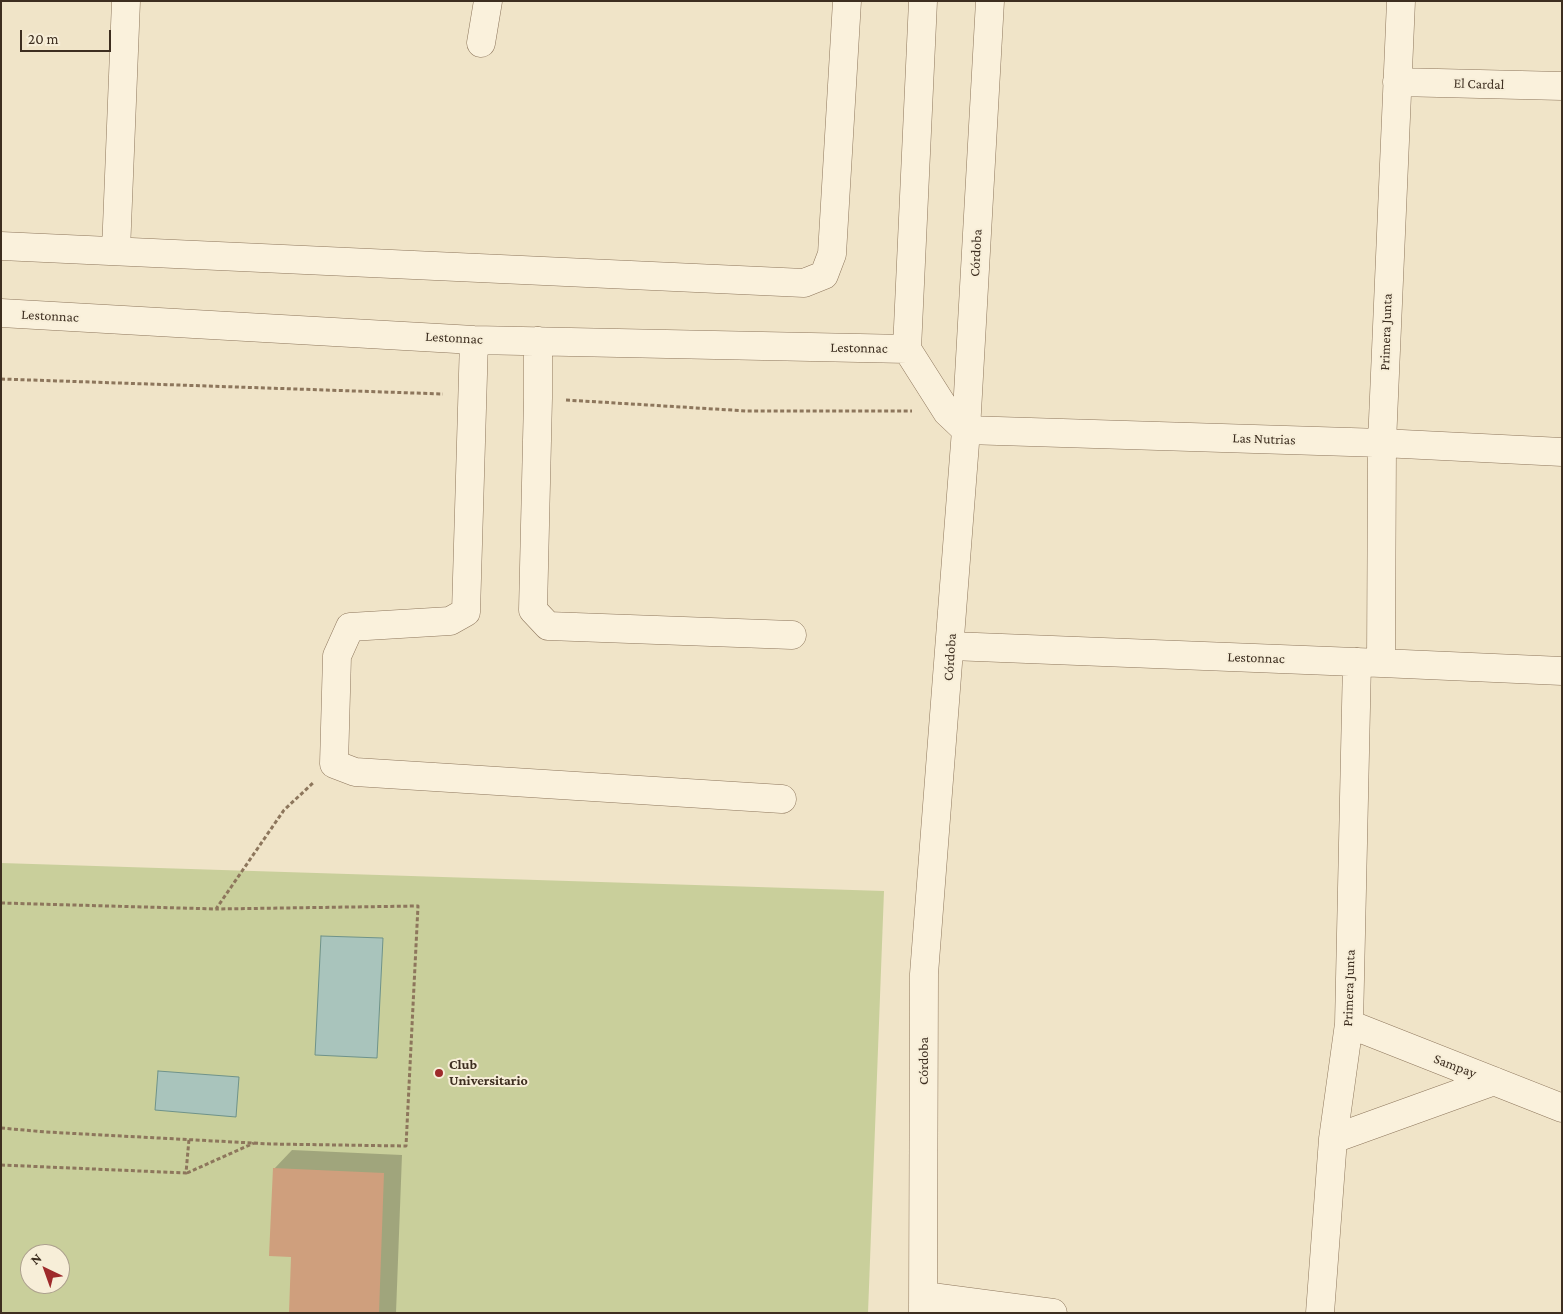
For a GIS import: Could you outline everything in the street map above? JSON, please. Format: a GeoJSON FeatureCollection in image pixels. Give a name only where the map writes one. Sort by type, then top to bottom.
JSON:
{"type":"FeatureCollection","features":[{"type":"Feature","properties":{"kind":"street"},"geometry":{"type":"LineString","coordinates":[[116,251],[126,1]]}},
{"type":"Feature","properties":{"kind":"street"},"geometry":{"type":"LineString","coordinates":[[481,43],[488,1]]}},
{"type":"Feature","properties":{"kind":"street"},"geometry":{"type":"LineString","coordinates":[[1,246],[804,283],[824,275],[832,254],[847,1]]}},
{"type":"Feature","properties":{"kind":"street"},"geometry":{"type":"LineString","coordinates":[[923,1],[907,349],[947,412],[966,430]]}},
{"type":"Feature","properties":{"kind":"street","name":"Córdoba"},"geometry":{"type":"LineString","coordinates":[[923,1305],[924,974],[966,430],[990,1]]}},
{"type":"Feature","properties":{"kind":"street","name":"Primera Junta"},"geometry":{"type":"LineString","coordinates":[[1320,1313],[1333,1139],[1349,1024],[1382,443],[1401,1]]}},
{"type":"Feature","properties":{"kind":"street","name":"El Cardal"},"geometry":{"type":"LineString","coordinates":[[1397,82],[1562,86]]}},
{"type":"Feature","properties":{"kind":"street","name":"Lestonnac"},"geometry":{"type":"LineString","coordinates":[[1,313],[474,340],[907,349]]}},
{"type":"Feature","properties":{"kind":"street"},"geometry":{"type":"LineString","coordinates":[[474,340],[466,612],[450,621],[350,627],[337,656],[334,764],[355,772],[782,799]]}},
{"type":"Feature","properties":{"kind":"street"},"geometry":{"type":"LineString","coordinates":[[538,341],[533,610],[548,626],[792,635]]}},
{"type":"Feature","properties":{"kind":"street","name":"Las Nutrias"},"geometry":{"type":"LineString","coordinates":[[966,430],[1382,443],[1562,452]]}},
{"type":"Feature","properties":{"kind":"street","name":"Lestonnac"},"geometry":{"type":"LineString","coordinates":[[950,646],[1562,672]]}},
{"type":"Feature","properties":{"kind":"street","name":"Sampay"},"geometry":{"type":"LineString","coordinates":[[1349,1024],[1562,1108]]}},
{"type":"Feature","properties":{"kind":"street"},"geometry":{"type":"LineString","coordinates":[[1333,1139],[1494,1081]]}},
{"type":"Feature","properties":{"kind":"street"},"geometry":{"type":"LineString","coordinates":[[923,1305],[1052,1313]]}},
{"type":"Feature","properties":{"kind":"path"},"geometry":{"type":"LineString","coordinates":[[216,909],[284,810],[334,764]]}},
{"type":"Feature","properties":{"kind":"path"},"geometry":{"type":"LineString","coordinates":[[1,903],[216,909],[418,906],[406,1146],[255,1143],[1,1128]]}},
{"type":"Feature","properties":{"kind":"path"},"geometry":{"type":"LineString","coordinates":[[186,1173],[189,1139]]}},
{"type":"Feature","properties":{"kind":"path"},"geometry":{"type":"LineString","coordinates":[[1,1165],[186,1173],[255,1143]]}},
{"type":"Feature","properties":{"kind":"green space","name":"Club Universitario"},"geometry":{"type":"Polygon","coordinates":[[[1,863],[884,891],[868,1313],[1,1313],[1,863]]]}},
{"type":"Feature","properties":{"kind":"water"},"geometry":{"type":"Polygon","coordinates":[[[321,936],[383,938],[377,1058],[315,1055],[321,936]]]}},
{"type":"Feature","properties":{"kind":"water"},"geometry":{"type":"Polygon","coordinates":[[[158,1071],[239,1077],[236,1117],[155,1110],[158,1071]]]}},
{"type":"Feature","properties":{"kind":"building"},"geometry":{"type":"Polygon","coordinates":[[[273,1168],[384,1173],[379,1313],[289,1313],[291,1257],[269,1256],[273,1168]]]}},
{"type":"Feature","properties":{"kind":"place","name":"Club Universitario"},"geometry":{"type":"Point","coordinates":[439,1073]}}]}
